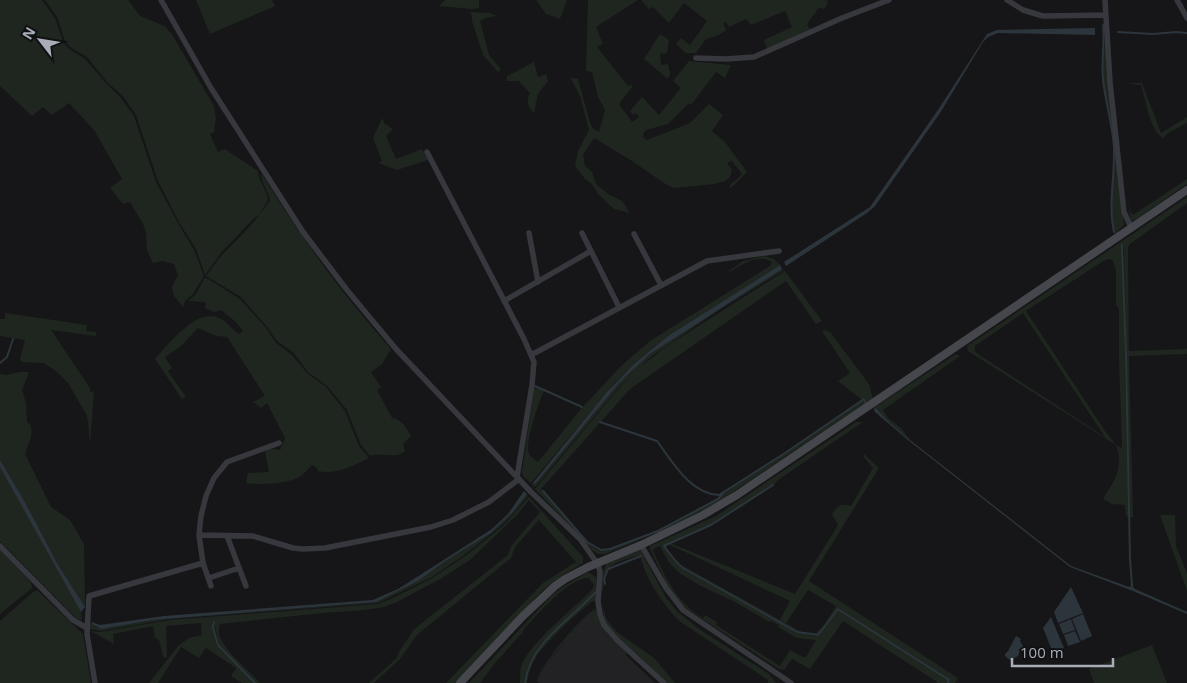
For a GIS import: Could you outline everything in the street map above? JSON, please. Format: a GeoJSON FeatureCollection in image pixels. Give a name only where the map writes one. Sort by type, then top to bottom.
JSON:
{"type":"FeatureCollection","features":[{"type":"Feature","properties":{"kind":"main road"},"geometry":{"type":"LineString","coordinates":[[460,683],[555,586],[597,563],[641,545],[703,515],[737,495],[1187,190]]}},
{"type":"Feature","properties":{"kind":"street"},"geometry":{"type":"LineString","coordinates":[[161,0],[214,94],[318,254],[396,349],[518,478],[580,538],[597,563],[600,571],[598,602],[604,625],[617,640],[664,683]]}},
{"type":"Feature","properties":{"kind":"street"},"geometry":{"type":"LineString","coordinates":[[696,58],[726,59],[754,57],[842,18],[889,0]]}},
{"type":"Feature","properties":{"kind":"street"},"geometry":{"type":"LineString","coordinates":[[1007,0],[1023,10],[1043,16],[1106,15]]}},
{"type":"Feature","properties":{"kind":"street"},"geometry":{"type":"LineString","coordinates":[[1105,0],[1110,82],[1124,212],[1131,227]]}},
{"type":"Feature","properties":{"kind":"street"},"geometry":{"type":"LineString","coordinates":[[1178,0],[1187,18]]}},
{"type":"Feature","properties":{"kind":"street"},"geometry":{"type":"LineString","coordinates":[[199,535],[253,536],[303,549],[325,548],[431,527],[453,520],[489,502],[518,478],[534,362],[427,152]]}},
{"type":"Feature","properties":{"kind":"street"},"geometry":{"type":"LineString","coordinates":[[529,233],[538,282]]}},
{"type":"Feature","properties":{"kind":"street"},"geometry":{"type":"LineString","coordinates":[[582,233],[619,307]]}},
{"type":"Feature","properties":{"kind":"street"},"geometry":{"type":"LineString","coordinates":[[634,234],[661,285]]}},
{"type":"Feature","properties":{"kind":"street"},"geometry":{"type":"LineString","coordinates":[[504,301],[591,251]]}},
{"type":"Feature","properties":{"kind":"street"},"geometry":{"type":"LineString","coordinates":[[531,354],[707,261],[779,251]]}},
{"type":"Feature","properties":{"kind":"street"},"geometry":{"type":"LineString","coordinates":[[211,586],[203,563],[199,535],[206,496],[214,478],[227,462],[279,443]]}},
{"type":"Feature","properties":{"kind":"street"},"geometry":{"type":"LineString","coordinates":[[227,536],[246,586]]}},
{"type":"Feature","properties":{"kind":"street"},"geometry":{"type":"LineString","coordinates":[[641,545],[666,588],[683,610],[791,683]]}},
{"type":"Feature","properties":{"kind":"street"},"geometry":{"type":"LineString","coordinates":[[0,546],[73,620],[87,628]]}},
{"type":"Feature","properties":{"kind":"street"},"geometry":{"type":"LineString","coordinates":[[95,683],[88,643],[89,596],[203,563]]}},
{"type":"Feature","properties":{"kind":"street"},"geometry":{"type":"LineString","coordinates":[[209,578],[239,568]]}},
{"type":"Feature","properties":{"kind":"shaded area"},"geometry":{"type":"Polygon","coordinates":[[[0,0],[42,0],[55,18],[63,42],[69,49],[85,59],[120,97],[134,116],[156,182],[194,250],[204,276],[193,294],[185,301],[183,307],[174,296],[172,287],[178,275],[174,264],[163,261],[153,263],[147,250],[146,233],[143,224],[130,202],[123,204],[110,188],[122,179],[94,130],[69,103],[52,115],[43,107],[32,116],[0,86],[0,0]]]}},
{"type":"Feature","properties":{"kind":"shaded area"},"geometry":{"type":"Polygon","coordinates":[[[45,0],[128,0],[140,16],[165,26],[173,36],[214,106],[216,118],[214,132],[210,134],[218,152],[225,149],[258,171],[268,200],[259,215],[221,253],[205,275],[196,249],[180,224],[158,181],[136,115],[122,95],[108,83],[87,57],[70,47],[65,41],[57,17],[45,0]]]}},
{"type":"Feature","properties":{"kind":"shaded area"},"geometry":{"type":"Polygon","coordinates":[[[196,0],[272,0],[275,6],[210,34],[196,0]]]}},
{"type":"Feature","properties":{"kind":"shaded area"},"geometry":{"type":"Polygon","coordinates":[[[445,0],[479,0],[479,8],[439,6],[445,0]]]}},
{"type":"Feature","properties":{"kind":"shaded area"},"geometry":{"type":"Polygon","coordinates":[[[536,0],[567,0],[560,19],[546,14],[536,0]]]}},
{"type":"Feature","properties":{"kind":"shaded area"},"geometry":{"type":"Polygon","coordinates":[[[588,0],[638,0],[596,27],[603,44],[597,47],[628,86],[633,86],[619,104],[632,122],[639,117],[636,113],[633,115],[630,111],[642,97],[659,115],[681,88],[673,81],[689,61],[731,65],[725,78],[716,72],[691,105],[689,103],[668,124],[646,130],[643,134],[647,140],[690,123],[709,104],[723,115],[712,131],[725,142],[747,172],[731,188],[729,186],[742,174],[732,161],[727,163],[732,170],[730,177],[725,181],[715,184],[673,188],[594,138],[583,155],[585,166],[592,172],[596,184],[608,194],[622,201],[630,213],[614,209],[598,194],[592,184],[585,179],[575,166],[578,151],[589,130],[580,96],[570,77],[578,79],[590,123],[599,132],[605,110],[598,97],[592,72],[586,71],[588,0]]]}},
{"type":"Feature","properties":{"kind":"shaded area"},"geometry":{"type":"Polygon","coordinates":[[[641,0],[828,1],[825,9],[819,8],[807,24],[810,29],[767,49],[764,40],[792,27],[785,11],[751,25],[746,19],[729,27],[726,22],[723,23],[726,30],[719,35],[706,39],[696,53],[686,53],[676,44],[681,38],[690,45],[707,21],[684,3],[669,23],[653,7],[649,9],[641,0]]]}},
{"type":"Feature","properties":{"kind":"shaded area"},"geometry":{"type":"Polygon","coordinates":[[[471,12],[490,13],[496,16],[480,21],[489,55],[501,69],[498,72],[483,55],[471,12]]]}},
{"type":"Feature","properties":{"kind":"shaded area"},"geometry":{"type":"Polygon","coordinates":[[[1104,23],[1124,225],[1115,234],[1111,206],[1115,147],[1103,80],[1105,37],[1104,23]]]}},
{"type":"Feature","properties":{"kind":"shaded area"},"geometry":{"type":"Polygon","coordinates":[[[1095,28],[1095,35],[998,33],[988,37],[983,42],[940,113],[875,206],[786,266],[784,262],[870,207],[938,110],[987,34],[997,30],[1095,28]]]}},
{"type":"Feature","properties":{"kind":"shaded area"},"geometry":{"type":"Polygon","coordinates":[[[660,34],[669,40],[667,53],[660,54],[661,65],[668,64],[670,74],[668,79],[644,59],[660,34]]]}},
{"type":"Feature","properties":{"kind":"shaded area"},"geometry":{"type":"Polygon","coordinates":[[[534,62],[538,77],[546,74],[548,81],[538,94],[534,113],[528,104],[530,93],[519,81],[507,81],[507,76],[534,62]]]}},
{"type":"Feature","properties":{"kind":"shaded area"},"geometry":{"type":"Polygon","coordinates":[[[1126,83],[1142,83],[1161,133],[1187,117],[1187,123],[1168,133],[1163,138],[1158,134],[1151,121],[1141,85],[1126,83]]]}},
{"type":"Feature","properties":{"kind":"shaded area"},"geometry":{"type":"Polygon","coordinates":[[[382,118],[385,124],[393,129],[386,136],[396,159],[422,149],[428,160],[397,170],[378,163],[382,161],[373,138],[382,118]]]}},
{"type":"Feature","properties":{"kind":"shaded area"},"geometry":{"type":"Polygon","coordinates":[[[261,173],[322,264],[391,349],[382,364],[371,372],[381,387],[377,390],[392,418],[401,422],[411,436],[403,444],[405,451],[401,454],[370,456],[361,445],[347,410],[327,386],[308,372],[294,353],[277,341],[241,297],[206,276],[270,200],[261,173]]]}},
{"type":"Feature","properties":{"kind":"shaded area"},"geometry":{"type":"Polygon","coordinates":[[[1187,179],[1187,184],[1131,221],[1126,193],[1130,212],[1133,215],[1187,179]]]}},
{"type":"Feature","properties":{"kind":"shaded area"},"geometry":{"type":"Polygon","coordinates":[[[1187,197],[1187,203],[1128,247],[1129,351],[1187,349],[1187,354],[1129,356],[1133,517],[1130,517],[1123,245],[1129,517],[1126,516],[1125,505],[1112,504],[1103,499],[1119,467],[1116,445],[968,351],[967,346],[1187,197]],[[1110,259],[1105,260],[1026,311],[1116,445],[1122,448],[1119,309],[1116,305],[1116,270],[1113,261],[1110,259]],[[1023,313],[975,346],[975,352],[1105,437],[1023,313]]]}},
{"type":"Feature","properties":{"kind":"shaded area"},"geometry":{"type":"Polygon","coordinates":[[[764,256],[774,259],[780,265],[668,336],[634,364],[615,383],[531,483],[523,476],[534,389],[536,387],[544,391],[533,423],[528,449],[530,455],[538,462],[581,409],[622,365],[650,341],[770,266],[772,262],[755,259],[729,271],[743,261],[764,256]]]}},
{"type":"Feature","properties":{"kind":"shaded area"},"geometry":{"type":"Polygon","coordinates":[[[780,265],[782,269],[650,354],[620,382],[536,483],[532,484],[607,392],[634,364],[668,336],[780,265]]]}},
{"type":"Feature","properties":{"kind":"shaded area"},"geometry":{"type":"Polygon","coordinates":[[[782,269],[784,270],[719,310],[652,356],[619,387],[536,486],[533,487],[532,484],[536,483],[620,382],[650,354],[782,269]]]}},
{"type":"Feature","properties":{"kind":"shaded area"},"geometry":{"type":"Polygon","coordinates":[[[785,271],[822,321],[816,324],[786,281],[630,389],[541,489],[590,545],[596,549],[604,551],[657,532],[605,554],[598,554],[592,550],[535,489],[619,388],[638,369],[667,346],[785,271]]]}},
{"type":"Feature","properties":{"kind":"shaded area"},"geometry":{"type":"Polygon","coordinates":[[[205,277],[240,299],[266,328],[276,343],[292,355],[307,373],[326,387],[345,411],[359,446],[369,458],[350,467],[331,472],[318,471],[312,465],[301,476],[290,481],[266,484],[246,483],[248,473],[269,472],[265,452],[268,448],[280,450],[285,438],[267,403],[261,408],[253,402],[265,396],[227,337],[216,336],[198,328],[180,347],[165,357],[172,368],[168,371],[186,397],[182,399],[155,359],[184,328],[203,318],[212,316],[226,322],[239,334],[243,331],[236,322],[221,310],[214,312],[205,308],[206,302],[188,301],[196,294],[205,277]]]}},
{"type":"Feature","properties":{"kind":"shaded area"},"geometry":{"type":"Polygon","coordinates":[[[5,313],[87,325],[86,331],[96,332],[96,336],[51,330],[90,388],[90,392],[94,391],[90,445],[86,414],[68,383],[44,363],[21,362],[20,359],[25,340],[0,336],[0,319],[5,319],[5,313]]]}},
{"type":"Feature","properties":{"kind":"shaded area"},"geometry":{"type":"Polygon","coordinates":[[[823,330],[830,332],[869,384],[873,399],[867,402],[865,398],[862,400],[838,381],[850,373],[823,330]]]}},
{"type":"Feature","properties":{"kind":"shaded area"},"geometry":{"type":"Polygon","coordinates":[[[956,354],[960,356],[883,410],[888,418],[901,428],[910,440],[875,407],[956,354]]]}},
{"type":"Feature","properties":{"kind":"shaded area"},"geometry":{"type":"Polygon","coordinates":[[[29,372],[22,390],[26,403],[27,422],[32,432],[25,454],[51,507],[70,520],[84,544],[85,607],[57,563],[25,502],[0,460],[0,374],[6,375],[29,372]]]}},
{"type":"Feature","properties":{"kind":"shaded area"},"geometry":{"type":"Polygon","coordinates":[[[864,400],[866,403],[721,500],[658,532],[718,499],[724,493],[864,400]]]}},
{"type":"Feature","properties":{"kind":"shaded area"},"geometry":{"type":"Polygon","coordinates":[[[875,407],[910,440],[1071,566],[1129,587],[1132,586],[1187,612],[1187,614],[1070,567],[908,440],[875,412],[875,407]]]}},
{"type":"Feature","properties":{"kind":"shaded area"},"geometry":{"type":"Polygon","coordinates":[[[856,422],[863,422],[778,480],[774,485],[711,525],[670,543],[795,594],[838,525],[832,514],[840,506],[851,506],[873,468],[863,456],[864,454],[879,468],[809,581],[958,678],[955,683],[948,683],[950,680],[838,608],[817,635],[798,632],[684,568],[675,560],[663,546],[674,561],[683,569],[797,633],[818,636],[838,609],[949,680],[947,683],[937,683],[843,621],[810,669],[792,659],[784,670],[779,669],[684,607],[668,587],[650,546],[716,516],[856,422]],[[668,544],[665,545],[673,557],[683,566],[780,620],[790,601],[668,544]],[[660,546],[653,551],[667,580],[679,597],[694,612],[703,618],[705,615],[717,622],[716,625],[780,666],[790,650],[806,657],[816,640],[797,638],[778,627],[779,625],[771,621],[769,622],[735,602],[699,585],[678,572],[668,561],[660,546]],[[808,590],[786,623],[801,632],[816,633],[824,625],[836,606],[808,590]]]}},
{"type":"Feature","properties":{"kind":"shaded area"},"geometry":{"type":"Polygon","coordinates":[[[0,460],[25,502],[57,563],[85,607],[81,612],[0,467],[0,460]]]}},
{"type":"Feature","properties":{"kind":"shaded area"},"geometry":{"type":"Polygon","coordinates":[[[0,467],[76,600],[82,620],[77,619],[0,541],[0,467]]]}},
{"type":"Feature","properties":{"kind":"shaded area"},"geometry":{"type":"Polygon","coordinates":[[[524,491],[527,494],[513,512],[491,533],[447,560],[418,581],[376,602],[153,620],[101,629],[92,624],[92,622],[100,625],[164,616],[373,600],[398,589],[492,529],[508,514],[524,491]]]}},
{"type":"Feature","properties":{"kind":"shaded area"},"geometry":{"type":"Polygon","coordinates":[[[527,494],[528,496],[502,525],[463,556],[432,577],[378,603],[169,619],[100,631],[90,629],[90,622],[98,628],[107,628],[153,620],[376,602],[418,581],[447,560],[491,533],[513,512],[527,494]]]}},
{"type":"Feature","properties":{"kind":"shaded area"},"geometry":{"type":"Polygon","coordinates":[[[529,497],[583,557],[583,563],[543,590],[455,683],[446,683],[543,583],[576,562],[539,520],[515,547],[511,558],[417,635],[400,659],[374,683],[369,683],[397,658],[413,630],[508,555],[511,546],[540,512],[529,500],[517,515],[470,560],[442,578],[395,603],[365,610],[220,624],[221,639],[226,647],[260,683],[256,683],[219,645],[214,622],[213,627],[218,645],[255,683],[242,683],[231,676],[236,668],[206,648],[199,658],[181,647],[158,683],[149,683],[179,645],[189,638],[202,635],[201,623],[166,626],[167,657],[165,658],[159,640],[155,638],[153,626],[113,634],[114,644],[90,631],[100,632],[169,620],[378,604],[432,578],[464,557],[503,526],[529,497]]]}},
{"type":"Feature","properties":{"kind":"shaded area"},"geometry":{"type":"Polygon","coordinates":[[[1160,515],[1175,515],[1176,546],[1187,573],[1187,591],[1160,515]]]}},
{"type":"Feature","properties":{"kind":"shaded area"},"geometry":{"type":"Polygon","coordinates":[[[639,548],[666,598],[678,612],[699,629],[769,674],[776,683],[768,683],[768,680],[679,621],[655,590],[642,564],[640,555],[619,562],[609,568],[604,577],[601,592],[602,575],[606,564],[639,548]]]}},
{"type":"Feature","properties":{"kind":"shaded area"},"geometry":{"type":"Polygon","coordinates":[[[0,550],[31,582],[32,588],[0,614],[0,550]]]}},
{"type":"Feature","properties":{"kind":"shaded area"},"geometry":{"type":"Polygon","coordinates":[[[588,572],[596,577],[596,591],[543,643],[528,668],[524,683],[520,683],[520,675],[525,658],[541,638],[592,590],[594,585],[589,578],[581,579],[563,590],[523,630],[480,683],[469,683],[552,595],[588,572]]]}},
{"type":"Feature","properties":{"kind":"shaded area"},"geometry":{"type":"Polygon","coordinates":[[[1071,587],[1083,613],[1058,623],[1054,612],[1071,587]]]}},
{"type":"Feature","properties":{"kind":"shaded area"},"geometry":{"type":"Polygon","coordinates":[[[37,590],[83,634],[91,683],[0,683],[0,621],[37,590]]]}},
{"type":"Feature","properties":{"kind":"shaded area"},"geometry":{"type":"Polygon","coordinates":[[[596,593],[596,600],[574,616],[540,652],[531,666],[527,683],[525,683],[529,669],[535,656],[543,645],[596,593]]]}},
{"type":"Feature","properties":{"kind":"shaded area"},"geometry":{"type":"Polygon","coordinates":[[[601,600],[606,618],[617,632],[654,658],[675,683],[667,683],[638,655],[620,641],[605,622],[601,600]]]}},
{"type":"Feature","properties":{"kind":"shaded area"},"geometry":{"type":"Polygon","coordinates":[[[596,609],[603,628],[627,653],[625,655],[612,642],[589,614],[544,667],[537,681],[539,674],[545,665],[562,642],[582,620],[590,613],[596,609]]]}},
{"type":"Feature","properties":{"kind":"shaded area"},"geometry":{"type":"Polygon","coordinates":[[[589,613],[612,642],[655,683],[540,683],[537,681],[544,667],[589,613]]]}},
{"type":"Feature","properties":{"kind":"shaded area"},"geometry":{"type":"Polygon","coordinates":[[[1083,614],[1092,636],[1081,641],[1072,619],[1083,614]]]}},
{"type":"Feature","properties":{"kind":"shaded area"},"geometry":{"type":"Polygon","coordinates":[[[1051,617],[1064,648],[1053,653],[1043,628],[1051,617]]]}},
{"type":"Feature","properties":{"kind":"shaded area"},"geometry":{"type":"Polygon","coordinates":[[[1071,619],[1075,630],[1063,634],[1059,624],[1071,619]]]}},
{"type":"Feature","properties":{"kind":"shaded area"},"geometry":{"type":"Polygon","coordinates":[[[1075,631],[1080,642],[1068,646],[1064,635],[1075,631]]]}},
{"type":"Feature","properties":{"kind":"shaded area"},"geometry":{"type":"Polygon","coordinates":[[[1016,636],[1021,639],[1020,641],[1024,648],[1020,650],[1018,656],[1010,660],[1005,654],[1016,636]]]}},
{"type":"Feature","properties":{"kind":"shaded area"},"geometry":{"type":"Polygon","coordinates":[[[1152,645],[1167,683],[1094,683],[1089,669],[1152,645]]]}},
{"type":"Feature","properties":{"kind":"waterway"},"geometry":{"type":"LineString","coordinates":[[1103,25],[1103,79],[1114,148],[1112,200],[1114,232]]}},
{"type":"Feature","properties":{"kind":"waterway"},"geometry":{"type":"LineString","coordinates":[[1118,32],[1187,33]]}},
{"type":"Feature","properties":{"kind":"waterway"},"geometry":{"type":"LineString","coordinates":[[1122,245],[1132,586]]}},
{"type":"Feature","properties":{"kind":"waterway"},"geometry":{"type":"LineString","coordinates":[[0,363],[7,357],[13,339]]}},
{"type":"Feature","properties":{"kind":"waterway"},"geometry":{"type":"LineString","coordinates":[[535,386],[582,407]]}},
{"type":"Feature","properties":{"kind":"waterway"},"geometry":{"type":"LineString","coordinates":[[600,422],[657,441],[676,467],[691,483],[699,489],[719,495],[864,399],[866,403]]}},
{"type":"Feature","properties":{"kind":"waterway"},"geometry":{"type":"LineString","coordinates":[[773,485],[711,525],[664,546],[683,568],[797,632],[818,635],[838,609],[949,680],[948,683]]}},
{"type":"Feature","properties":{"kind":"waterway"},"geometry":{"type":"LineString","coordinates":[[543,491],[587,542],[601,550],[610,549],[658,531],[718,499],[723,493]]}},
{"type":"Feature","properties":{"kind":"waterway"},"geometry":{"type":"LineString","coordinates":[[605,584],[604,579],[608,569],[641,556]]}},
{"type":"Feature","properties":{"kind":"waterway"},"geometry":{"type":"LineString","coordinates":[[525,683],[528,669],[543,644],[596,592]]}},
{"type":"Feature","properties":{"kind":"waterway"},"geometry":{"type":"LineString","coordinates":[[214,622],[213,627],[218,645],[255,683]]}}]}
